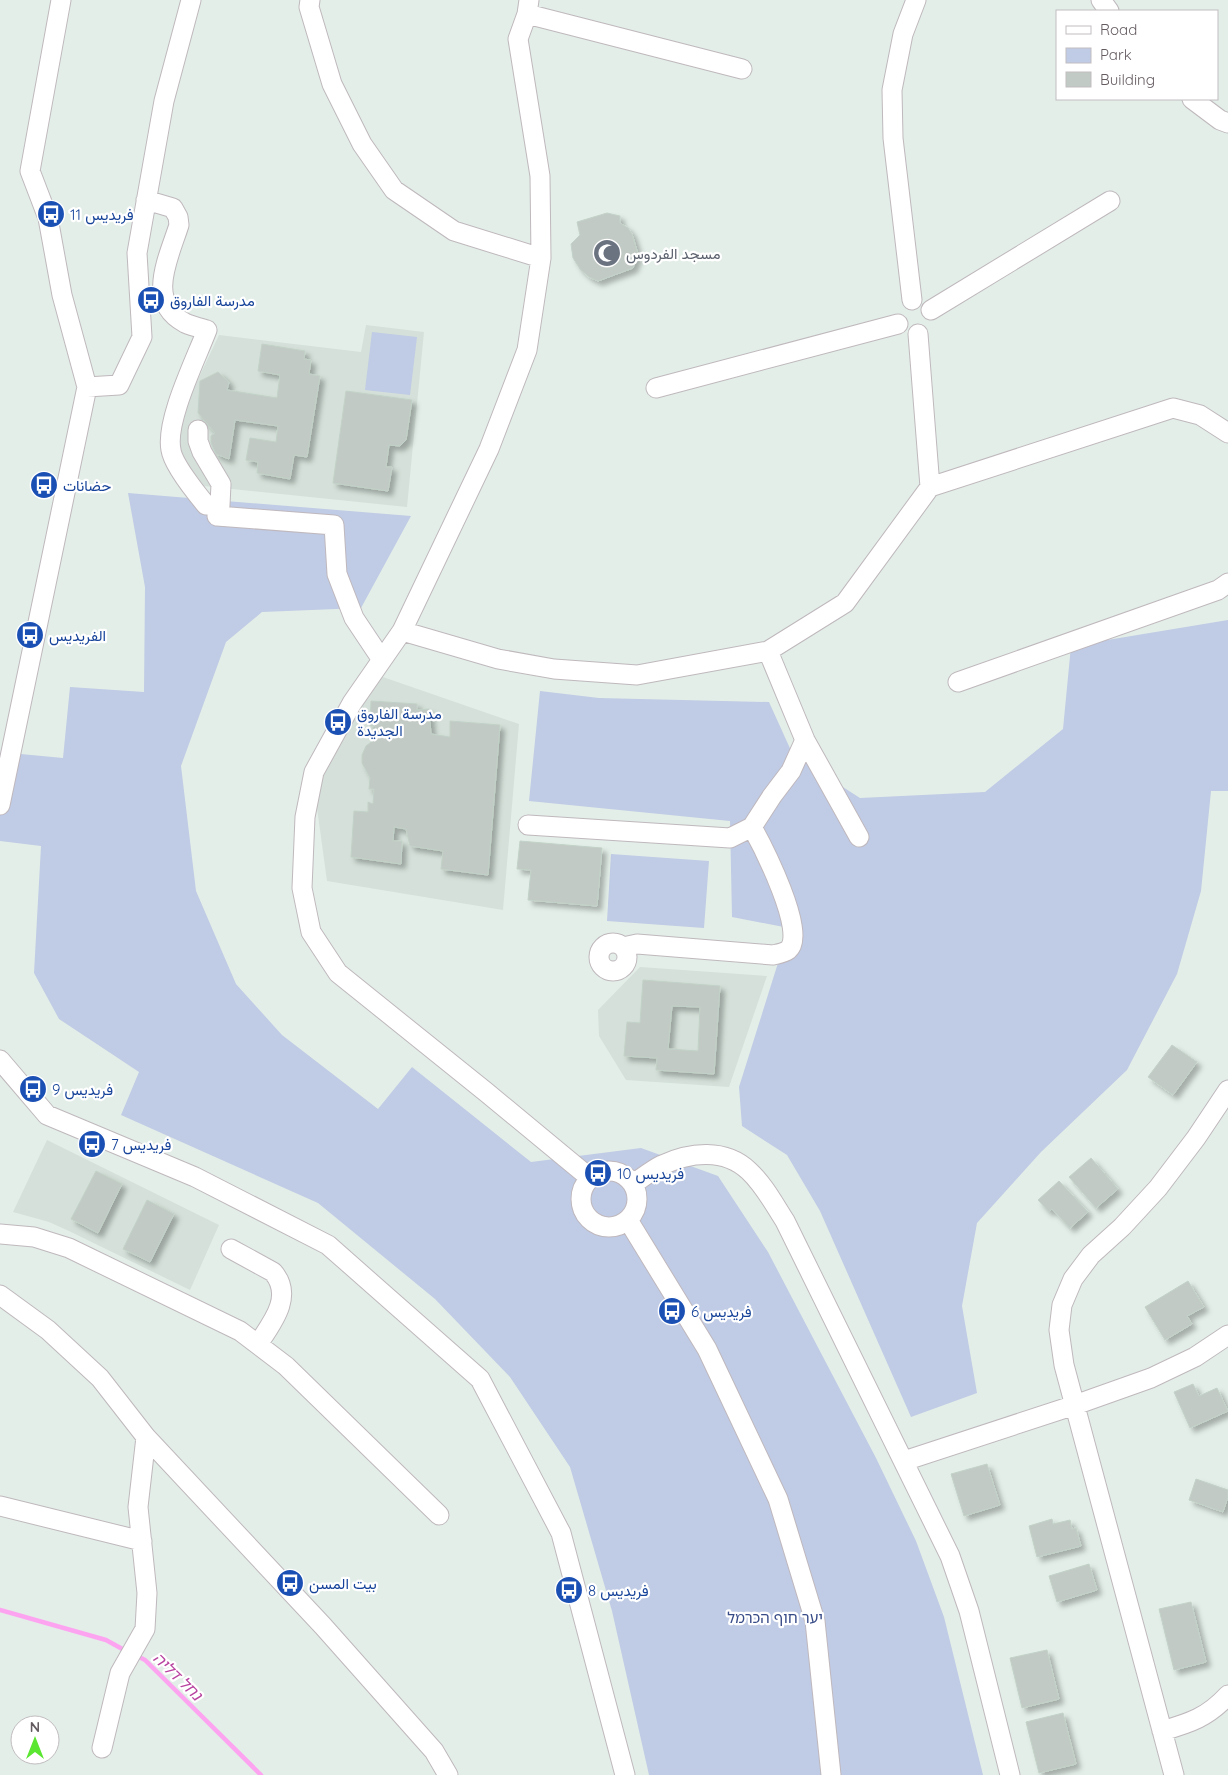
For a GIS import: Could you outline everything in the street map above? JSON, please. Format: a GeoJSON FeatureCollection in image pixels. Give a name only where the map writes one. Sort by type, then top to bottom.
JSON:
{"type":"FeatureCollection","features":[{"type":"Feature","properties":{"kind":"street"},"geometry":{"type":"LineString","coordinates":[[0,806],[88,387],[62,295],[48,218],[30,171],[62,0]]}},
{"type":"Feature","properties":{"kind":"street"},"geometry":{"type":"LineString","coordinates":[[88,387],[119,386],[142,337],[137,253],[164,101],[191,0]]}},
{"type":"Feature","properties":{"kind":"street"},"geometry":{"type":"LineString","coordinates":[[310,0],[309,7],[332,84],[362,144],[394,190],[454,231],[541,258]]}},
{"type":"Feature","properties":{"kind":"street"},"geometry":{"type":"LineString","coordinates":[[912,300],[893,138],[892,90],[902,34],[916,0]]}},
{"type":"Feature","properties":{"kind":"street"},"geometry":{"type":"LineString","coordinates":[[1100,0],[1108,10]]}},
{"type":"Feature","properties":{"kind":"street"},"geometry":{"type":"LineString","coordinates":[[590,1178],[338,973],[311,932],[302,888],[306,817],[314,772],[352,702],[402,631],[489,449],[527,350],[541,258],[540,176],[518,39],[528,7],[742,69]]}},
{"type":"Feature","properties":{"kind":"street"},"geometry":{"type":"LineString","coordinates":[[1193,100],[1220,120],[1228,122]]}},
{"type":"Feature","properties":{"kind":"street"},"geometry":{"type":"LineString","coordinates":[[146,200],[173,208],[178,217],[179,225],[162,278],[162,295],[166,306],[186,324],[208,330],[174,415],[170,441],[171,451],[175,462],[206,504],[220,506]]}},
{"type":"Feature","properties":{"kind":"street"},"geometry":{"type":"LineString","coordinates":[[930,310],[1110,200]]}},
{"type":"Feature","properties":{"kind":"street"},"geometry":{"type":"LineString","coordinates":[[912,300],[923,302],[930,310],[932,320],[930,326],[918,334],[906,332],[898,324],[899,308],[912,300]]}},
{"type":"Feature","properties":{"kind":"street"},"geometry":{"type":"LineString","coordinates":[[656,388],[898,324]]}},
{"type":"Feature","properties":{"kind":"street"},"geometry":{"type":"LineString","coordinates":[[918,334],[930,487]]}},
{"type":"Feature","properties":{"kind":"street"},"geometry":{"type":"LineString","coordinates":[[402,631],[498,659],[554,670],[637,675],[768,651],[845,602],[930,487],[1173,408],[1200,415],[1228,433]]}},
{"type":"Feature","properties":{"kind":"street"},"geometry":{"type":"LineString","coordinates":[[198,430],[198,440],[202,452],[221,484],[220,506],[217,516],[334,526],[337,574],[354,618],[382,660]]}},
{"type":"Feature","properties":{"kind":"street"},"geometry":{"type":"LineString","coordinates":[[958,682],[1218,590],[1228,582]]}},
{"type":"Feature","properties":{"kind":"street"},"geometry":{"type":"LineString","coordinates":[[768,651],[805,740],[859,837]]}},
{"type":"Feature","properties":{"kind":"street"},"geometry":{"type":"LineString","coordinates":[[528,825],[730,838],[752,827],[772,796],[791,772],[805,740]]}},
{"type":"Feature","properties":{"kind":"street"},"geometry":{"type":"LineString","coordinates":[[623,947],[638,944],[773,955],[788,950],[791,946],[792,935],[788,904],[760,840],[752,827]]}},
{"type":"Feature","properties":{"kind":"street"},"geometry":{"type":"LineString","coordinates":[[0,1060],[47,1115],[195,1177],[328,1245],[480,1379],[561,1533],[625,1775]]}},
{"type":"Feature","properties":{"kind":"street"},"geometry":{"type":"LineString","coordinates":[[1174,1775],[1064,1365],[1059,1330],[1062,1305],[1073,1279],[1091,1255],[1122,1227],[1158,1188],[1196,1138],[1228,1090]]}},
{"type":"Feature","properties":{"kind":"street"},"geometry":{"type":"LineString","coordinates":[[633,1184],[660,1166],[680,1158],[695,1155],[714,1155],[733,1160],[749,1170],[786,1221],[950,1556],[969,1610],[1010,1775]]}},
{"type":"Feature","properties":{"kind":"street"},"geometry":{"type":"LineString","coordinates":[[618,1172],[633,1184],[637,1193],[637,1203],[634,1212],[621,1225],[612,1228],[603,1227],[595,1224],[583,1211],[580,1202],[584,1185],[598,1173],[618,1172]]}},
{"type":"Feature","properties":{"kind":"street"},"geometry":{"type":"LineString","coordinates":[[628,1220],[708,1348],[778,1499],[815,1621],[831,1775]]}},
{"type":"Feature","properties":{"kind":"street"},"geometry":{"type":"LineString","coordinates":[[0,1234],[34,1237],[69,1248],[224,1322],[258,1344],[286,1366],[439,1516]]}},
{"type":"Feature","properties":{"kind":"street"},"geometry":{"type":"LineString","coordinates":[[231,1248],[273,1272],[280,1286],[282,1301],[280,1309],[258,1344]]}},
{"type":"Feature","properties":{"kind":"street"},"geometry":{"type":"LineString","coordinates":[[0,1295],[48,1330],[100,1378],[146,1437],[356,1663],[434,1751],[448,1775]]}},
{"type":"Feature","properties":{"kind":"street"},"geometry":{"type":"LineString","coordinates":[[904,1461],[1151,1378],[1195,1357],[1228,1335]]}},
{"type":"Feature","properties":{"kind":"street"},"geometry":{"type":"LineString","coordinates":[[102,1748],[120,1674],[145,1629],[147,1592],[138,1507],[146,1437]]}},
{"type":"Feature","properties":{"kind":"street"},"geometry":{"type":"LineString","coordinates":[[0,1506],[142,1541]]}},
{"type":"Feature","properties":{"kind":"street"},"geometry":{"type":"LineString","coordinates":[[1162,1731],[1209,1714],[1228,1695]]}},
{"type":"Feature","properties":{"kind":"shaded area"},"geometry":{"type":"Polygon","coordinates":[[[366,325],[424,332],[407,507],[194,485],[176,453],[182,413],[219,335],[361,352],[366,325]]]}},
{"type":"Feature","properties":{"kind":"shaded area"},"geometry":{"type":"Polygon","coordinates":[[[380,676],[519,724],[503,910],[327,881],[317,808],[317,794],[340,736],[380,676]]]}},
{"type":"Feature","properties":{"kind":"shaded area"},"geometry":{"type":"Polygon","coordinates":[[[640,967],[767,976],[729,1087],[626,1080],[599,1036],[598,1010],[640,967]]]}},
{"type":"Feature","properties":{"kind":"shaded area"},"geometry":{"type":"Polygon","coordinates":[[[47,1140],[219,1225],[190,1290],[49,1222],[13,1212],[47,1140]]]}},
{"type":"Feature","properties":{"kind":"green space"},"geometry":{"type":"Polygon","coordinates":[[[372,332],[417,337],[410,395],[365,390],[372,332]]]}},
{"type":"Feature","properties":{"kind":"green space","name":"יער חוף הכרמל"},"geometry":{"type":"Polygon","coordinates":[[[128,493],[411,516],[361,608],[262,612],[226,642],[181,766],[196,891],[236,984],[282,1035],[378,1109],[412,1067],[531,1162],[641,1148],[718,1176],[768,1252],[876,1458],[916,1541],[944,1617],[983,1775],[649,1775],[612,1611],[570,1467],[510,1377],[435,1299],[318,1203],[121,1115],[139,1072],[59,1019],[34,973],[41,846],[0,841],[0,799],[10,753],[63,758],[70,687],[144,692],[145,587],[128,493]]]}},
{"type":"Feature","properties":{"kind":"green space"},"geometry":{"type":"Polygon","coordinates":[[[1228,620],[1228,791],[1211,791],[1201,891],[1177,974],[1127,1070],[1041,1152],[977,1223],[962,1306],[977,1393],[911,1417],[820,1211],[787,1155],[742,1126],[739,1087],[789,928],[732,917],[730,821],[529,801],[540,691],[599,698],[769,702],[793,755],[860,798],[985,792],[1063,729],[1071,646],[1228,620]]]}},
{"type":"Feature","properties":{"kind":"green space"},"geometry":{"type":"Polygon","coordinates":[[[611,854],[709,861],[704,928],[607,921],[611,854]]]}},
{"type":"Feature","properties":{"kind":"building"},"geometry":{"type":"Polygon","coordinates":[[[607,213],[620,216],[620,223],[628,228],[632,234],[638,254],[633,268],[598,281],[589,277],[580,269],[573,258],[571,244],[580,235],[577,222],[607,213]]]}},
{"type":"Feature","properties":{"kind":"building"},"geometry":{"type":"Polygon","coordinates":[[[262,344],[305,351],[304,359],[311,360],[309,374],[320,376],[307,457],[294,455],[290,479],[257,473],[258,462],[246,460],[250,438],[276,442],[278,426],[235,420],[229,459],[216,454],[211,443],[211,436],[215,433],[198,413],[200,381],[218,372],[229,382],[227,390],[277,398],[280,375],[258,371],[262,344]]]}},
{"type":"Feature","properties":{"kind":"building"},"geometry":{"type":"Polygon","coordinates":[[[346,391],[412,400],[406,440],[400,446],[389,445],[386,467],[392,467],[388,491],[333,483],[346,391]]]}},
{"type":"Feature","properties":{"kind":"building"},"geometry":{"type":"Polygon","coordinates":[[[371,701],[417,704],[417,710],[429,709],[431,734],[450,737],[450,721],[500,725],[488,875],[441,869],[443,851],[410,846],[406,829],[394,827],[393,841],[402,841],[401,864],[351,857],[354,811],[368,812],[368,802],[373,804],[374,789],[369,789],[370,778],[362,763],[362,755],[366,746],[375,739],[376,727],[370,725],[371,701]]]}},
{"type":"Feature","properties":{"kind":"building"},"geometry":{"type":"Polygon","coordinates":[[[520,841],[602,848],[597,906],[528,900],[531,870],[517,869],[520,841]]]}},
{"type":"Feature","properties":{"kind":"building"},"geometry":{"type":"Polygon","coordinates":[[[643,980],[720,986],[714,1074],[656,1070],[657,1058],[624,1056],[627,1022],[640,1023],[643,980]],[[672,1006],[668,1049],[698,1051],[700,1007],[672,1006]]]}},
{"type":"Feature","properties":{"kind":"building"},"geometry":{"type":"Polygon","coordinates":[[[1172,1045],[1197,1062],[1173,1095],[1148,1077],[1172,1045]]]}},
{"type":"Feature","properties":{"kind":"building"},"geometry":{"type":"Polygon","coordinates":[[[1091,1158],[1118,1189],[1096,1208],[1069,1177],[1091,1158]]]}},
{"type":"Feature","properties":{"kind":"building"},"geometry":{"type":"Polygon","coordinates":[[[96,1171],[122,1184],[98,1233],[71,1219],[96,1171]]]}},
{"type":"Feature","properties":{"kind":"building"},"geometry":{"type":"Polygon","coordinates":[[[1059,1181],[1088,1212],[1070,1228],[1052,1209],[1049,1212],[1038,1200],[1059,1181]]]}},
{"type":"Feature","properties":{"kind":"building"},"geometry":{"type":"Polygon","coordinates":[[[147,1200],[174,1214],[150,1262],[123,1249],[147,1200]]]}},
{"type":"Feature","properties":{"kind":"building"},"geometry":{"type":"Polygon","coordinates":[[[1188,1281],[1204,1307],[1187,1316],[1192,1324],[1165,1340],[1145,1307],[1188,1281]]]}},
{"type":"Feature","properties":{"kind":"building"},"geometry":{"type":"Polygon","coordinates":[[[1193,1384],[1199,1396],[1217,1388],[1228,1411],[1190,1428],[1174,1392],[1193,1384]]]}},
{"type":"Feature","properties":{"kind":"building"},"geometry":{"type":"Polygon","coordinates":[[[987,1464],[1000,1505],[964,1516],[951,1474],[987,1464]]]}},
{"type":"Feature","properties":{"kind":"building"},"geometry":{"type":"Polygon","coordinates":[[[1196,1479],[1228,1490],[1228,1497],[1223,1512],[1189,1500],[1196,1479]]]}},
{"type":"Feature","properties":{"kind":"building"},"geometry":{"type":"Polygon","coordinates":[[[1052,1519],[1053,1524],[1070,1520],[1072,1529],[1076,1528],[1081,1546],[1037,1557],[1029,1526],[1052,1519]]]}},
{"type":"Feature","properties":{"kind":"building"},"geometry":{"type":"Polygon","coordinates":[[[1089,1564],[1097,1590],[1057,1602],[1049,1576],[1089,1564]]]}},
{"type":"Feature","properties":{"kind":"building"},"geometry":{"type":"Polygon","coordinates":[[[1191,1602],[1206,1662],[1174,1670],[1159,1609],[1191,1602]]]}},
{"type":"Feature","properties":{"kind":"building"},"geometry":{"type":"Polygon","coordinates":[[[1047,1650],[1059,1699],[1022,1708],[1010,1658],[1047,1650]]]}},
{"type":"Feature","properties":{"kind":"building"},"geometry":{"type":"Polygon","coordinates":[[[1063,1713],[1076,1764],[1039,1773],[1026,1722],[1063,1713]]]}},
{"type":"Feature","properties":{"kind":"waterway","name":"נחל דליה"},"geometry":{"type":"LineString","coordinates":[[0,1610],[106,1640],[126,1651]]}},
{"type":"Feature","properties":{"kind":"waterway","name":"נחל דליה"},"geometry":{"type":"LineString","coordinates":[[135,1655],[145,1660],[261,1775]]}},
{"type":"Feature","properties":{"kind":"place","name":"فريديس 11"},"geometry":{"type":"Point","coordinates":[51,214]}},
{"type":"Feature","properties":{"kind":"place","name":"مسجد الفردوس"},"geometry":{"type":"Point","coordinates":[607,253]}},
{"type":"Feature","properties":{"kind":"place","name":"مدرسة الفاروق"},"geometry":{"type":"Point","coordinates":[151,300]}},
{"type":"Feature","properties":{"kind":"place","name":"حضانات"},"geometry":{"type":"Point","coordinates":[44,485]}},
{"type":"Feature","properties":{"kind":"place","name":"الفريديس"},"geometry":{"type":"Point","coordinates":[30,635]}},
{"type":"Feature","properties":{"kind":"place","name":"مدرسة الفاروق الجديدة"},"geometry":{"type":"Point","coordinates":[338,722]}},
{"type":"Feature","properties":{"kind":"place","name":"فريديس 9"},"geometry":{"type":"Point","coordinates":[33,1089]}},
{"type":"Feature","properties":{"kind":"place","name":"فريديس 7"},"geometry":{"type":"Point","coordinates":[92,1144]}},
{"type":"Feature","properties":{"kind":"place","name":"فريديس 10"},"geometry":{"type":"Point","coordinates":[598,1173]}},
{"type":"Feature","properties":{"kind":"place","name":"فريديس 6"},"geometry":{"type":"Point","coordinates":[672,1311]}},
{"type":"Feature","properties":{"kind":"place","name":"بيت المسن"},"geometry":{"type":"Point","coordinates":[290,1583]}},
{"type":"Feature","properties":{"kind":"place","name":"فريديس 8"},"geometry":{"type":"Point","coordinates":[569,1590]}}]}
